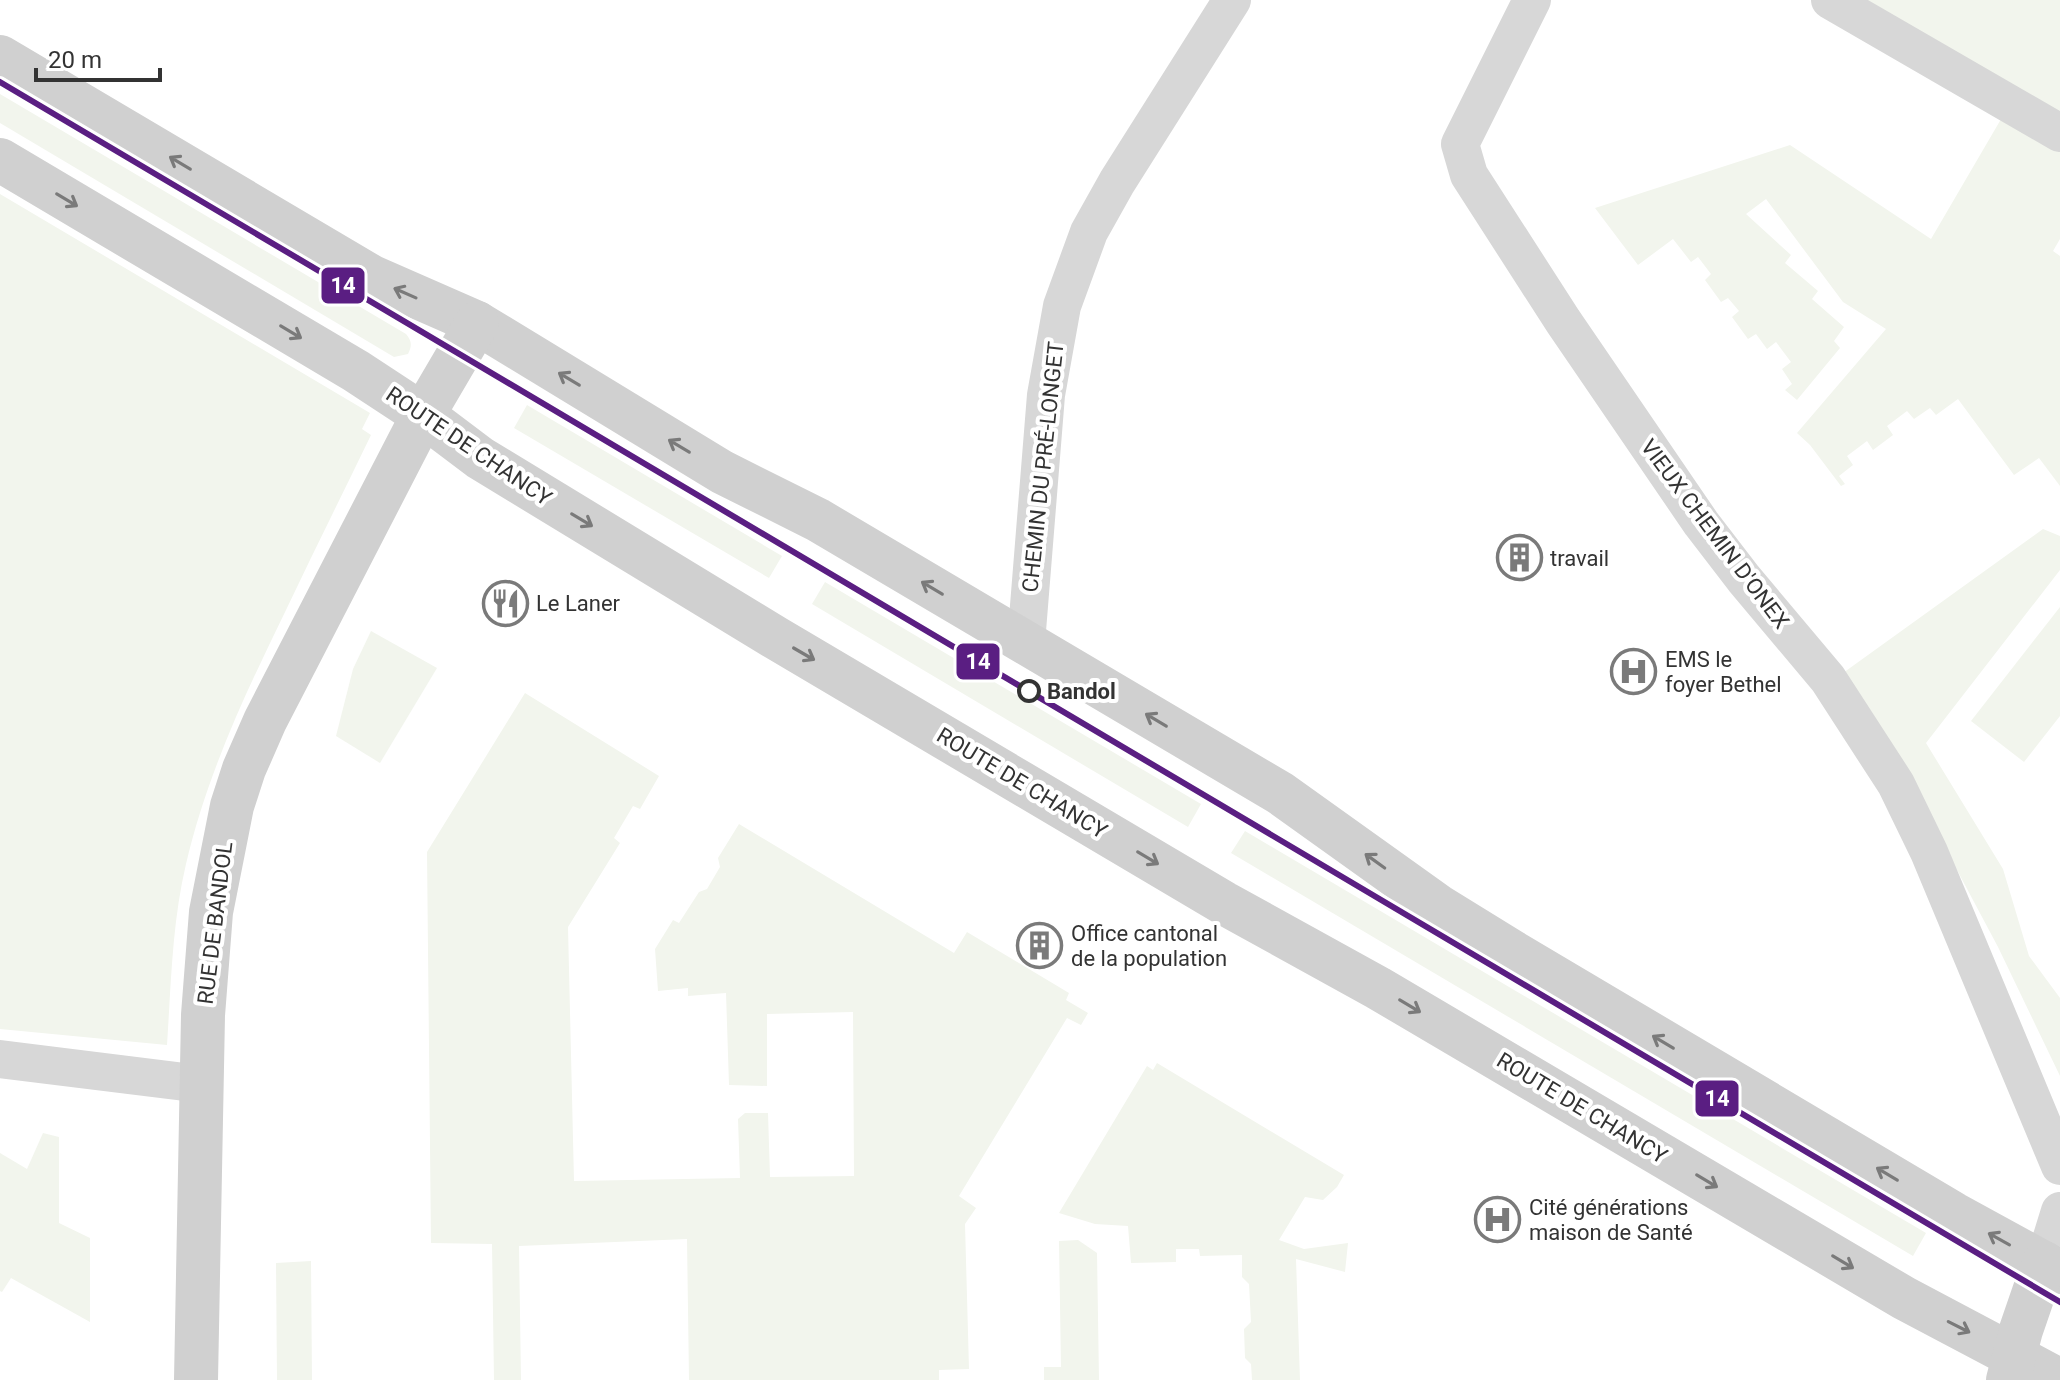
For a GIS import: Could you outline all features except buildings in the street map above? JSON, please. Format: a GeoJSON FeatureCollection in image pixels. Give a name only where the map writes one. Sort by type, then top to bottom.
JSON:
{"type":"FeatureCollection","features":[{"type":"Feature","properties":{"kind":"main road"},"geometry":{"type":"LineString","coordinates":[[0,57],[372,277],[477,323],[722,472],[818,520],[1280,793],[1438,906],[1511,951],[1940,1206],[2052,1268],[2012,1368]]}},
{"type":"Feature","properties":{"kind":"main road","name":"ROUTE DE CHANCY"},"geometry":{"type":"LineString","coordinates":[[0,160],[356,371],[423,415],[480,458],[721,605],[1175,874],[1378,988],[1904,1298],[2012,1368],[2059,1380]]}},
{"type":"Feature","properties":{"kind":"main road","name":"RUE DE BANDOL"},"geometry":{"type":"LineString","coordinates":[[196,1380],[203,1015],[211,912],[226,833],[244,769],[265,721],[423,415],[477,323]]}},
{"type":"Feature","properties":{"kind":"street","name":"CHEMIN DU PRÉ-LONGET"},"geometry":{"type":"LineString","coordinates":[[1026,643],[1046,395],[1062,306],[1089,232],[1232,0]]}},
{"type":"Feature","properties":{"kind":"street","name":"VIEUX CHEMIN D'ONEX"},"geometry":{"type":"LineString","coordinates":[[1532,0],[1460,144],[1469,175],[1563,321],[1701,523],[1828,679],[1896,784],[1929,852],[2060,1166]]}},
{"type":"Feature","properties":{"kind":"street"},"geometry":{"type":"LineString","coordinates":[[1830,0],[2060,133]]}},
{"type":"Feature","properties":{"kind":"street"},"geometry":{"type":"LineString","coordinates":[[0,1059],[201,1084]]}},
{"type":"Feature","properties":{"kind":"street"},"geometry":{"type":"LineString","coordinates":[[2052,1268],[2060,1211]]}},
{"type":"Feature","properties":{"kind":"shaded area"},"geometry":{"type":"Polygon","coordinates":[[[1849,0],[2060,0],[2060,120],[1849,0]]]}},
{"type":"Feature","properties":{"kind":"shaded area"},"geometry":{"type":"Polygon","coordinates":[[[0,94],[406,334],[411,344],[408,354],[394,357],[0,123],[0,94]]]}},
{"type":"Feature","properties":{"kind":"shaded area"},"geometry":{"type":"Polygon","coordinates":[[[2004,114],[2060,146],[2060,239],[2053,251],[2060,256],[2060,486],[2039,458],[2014,475],[1958,399],[1936,415],[1930,408],[1914,419],[1907,411],[1887,426],[1893,435],[1873,450],[1867,441],[1847,456],[1853,465],[1839,476],[1845,484],[1841,486],[1797,433],[1886,329],[1843,302],[1766,199],[1746,214],[1791,255],[1785,263],[1818,291],[1812,299],[1844,327],[1834,341],[1840,348],[1797,400],[1785,390],[1792,384],[1782,369],[1791,362],[1776,342],[1767,349],[1756,334],[1748,339],[1732,317],[1739,311],[1728,298],[1721,302],[1705,280],[1711,274],[1698,257],[1691,262],[1673,239],[1638,265],[1595,208],[1790,145],[1931,239],[2004,114]]]}},
{"type":"Feature","properties":{"kind":"shaded area"},"geometry":{"type":"Polygon","coordinates":[[[0,194],[370,413],[362,429],[371,435],[256,672],[205,798],[186,864],[178,909],[167,1045],[0,1029],[0,194]]]}},
{"type":"Feature","properties":{"kind":"shaded area"},"geometry":{"type":"Polygon","coordinates":[[[527,405],[782,556],[769,578],[514,428],[527,405]]]}},
{"type":"Feature","properties":{"kind":"shaded area"},"geometry":{"type":"Polygon","coordinates":[[[2043,529],[2060,536],[2060,570],[1926,743],[2003,869],[2029,956],[2060,998],[2060,1076],[1998,947],[1949,855],[1843,673],[2043,529]]]}},
{"type":"Feature","properties":{"kind":"shaded area"},"geometry":{"type":"Polygon","coordinates":[[[825,582],[1201,804],[1188,827],[812,604],[825,582]]]}},
{"type":"Feature","properties":{"kind":"shaded area"},"geometry":{"type":"Polygon","coordinates":[[[2060,607],[2060,716],[2024,762],[1971,721],[2060,607]]]}},
{"type":"Feature","properties":{"kind":"shaded area"},"geometry":{"type":"Polygon","coordinates":[[[371,631],[437,668],[380,763],[336,736],[353,669],[371,631]]]}},
{"type":"Feature","properties":{"kind":"shaded area"},"geometry":{"type":"Polygon","coordinates":[[[525,693],[659,776],[640,809],[633,806],[614,838],[620,843],[568,927],[574,1181],[740,1178],[738,1119],[745,1113],[768,1113],[770,1177],[854,1176],[853,1012],[767,1014],[767,1086],[729,1085],[726,993],[688,996],[688,988],[658,991],[655,949],[673,920],[679,923],[699,892],[707,889],[720,867],[718,858],[739,824],[954,953],[967,932],[1069,993],[1066,1000],[1088,1013],[1081,1025],[1067,1018],[959,1196],[976,1208],[965,1224],[969,1369],[939,1370],[939,1380],[689,1380],[687,1239],[519,1246],[521,1380],[494,1380],[492,1244],[431,1243],[427,852],[525,693]]]}},
{"type":"Feature","properties":{"kind":"shaded area"},"geometry":{"type":"Polygon","coordinates":[[[1245,831],[1926,1233],[1913,1256],[1231,853],[1245,831]]]}},
{"type":"Feature","properties":{"kind":"shaded area"},"geometry":{"type":"Polygon","coordinates":[[[1157,1063],[1344,1175],[1323,1200],[1305,1197],[1279,1240],[1304,1249],[1348,1243],[1345,1272],[1296,1259],[1300,1380],[1252,1380],[1251,1364],[1245,1358],[1244,1329],[1251,1322],[1249,1284],[1242,1277],[1242,1255],[1200,1256],[1199,1249],[1176,1249],[1176,1262],[1131,1263],[1128,1226],[1095,1224],[1059,1213],[1147,1066],[1153,1070],[1157,1063]]]}},
{"type":"Feature","properties":{"kind":"shaded area"},"geometry":{"type":"Polygon","coordinates":[[[43,1133],[59,1137],[59,1223],[90,1238],[90,1322],[11,1278],[0,1291],[0,1153],[27,1169],[43,1133]]]}},
{"type":"Feature","properties":{"kind":"shaded area"},"geometry":{"type":"Polygon","coordinates":[[[1078,1240],[1097,1253],[1099,1380],[1044,1380],[1044,1367],[1061,1367],[1059,1241],[1078,1240]]]}},
{"type":"Feature","properties":{"kind":"shaded area"},"geometry":{"type":"Polygon","coordinates":[[[311,1261],[312,1380],[277,1380],[276,1263],[311,1261]]]}},
{"type":"Feature","properties":{"kind":"transit line","name":"14"},"geometry":{"type":"LineString","coordinates":[[0,82],[2060,1302]]}},
{"type":"Feature","properties":{"kind":"place","name":"travail"},"geometry":{"type":"Point","coordinates":[1519,558]}},
{"type":"Feature","properties":{"kind":"place","name":"Le Laner"},"geometry":{"type":"Point","coordinates":[505,603]}},
{"type":"Feature","properties":{"kind":"place","name":"EMS le foyer Bethel"},"geometry":{"type":"Point","coordinates":[1634,672]}},
{"type":"Feature","properties":{"kind":"place","name":"Bandol"},"geometry":{"type":"Point","coordinates":[1029,691]}},
{"type":"Feature","properties":{"kind":"place","name":"Office cantonal de la population"},"geometry":{"type":"Point","coordinates":[1040,946]}},
{"type":"Feature","properties":{"kind":"place","name":"Cité générations maison de Santé"},"geometry":{"type":"Point","coordinates":[1498,1220]}}]}
